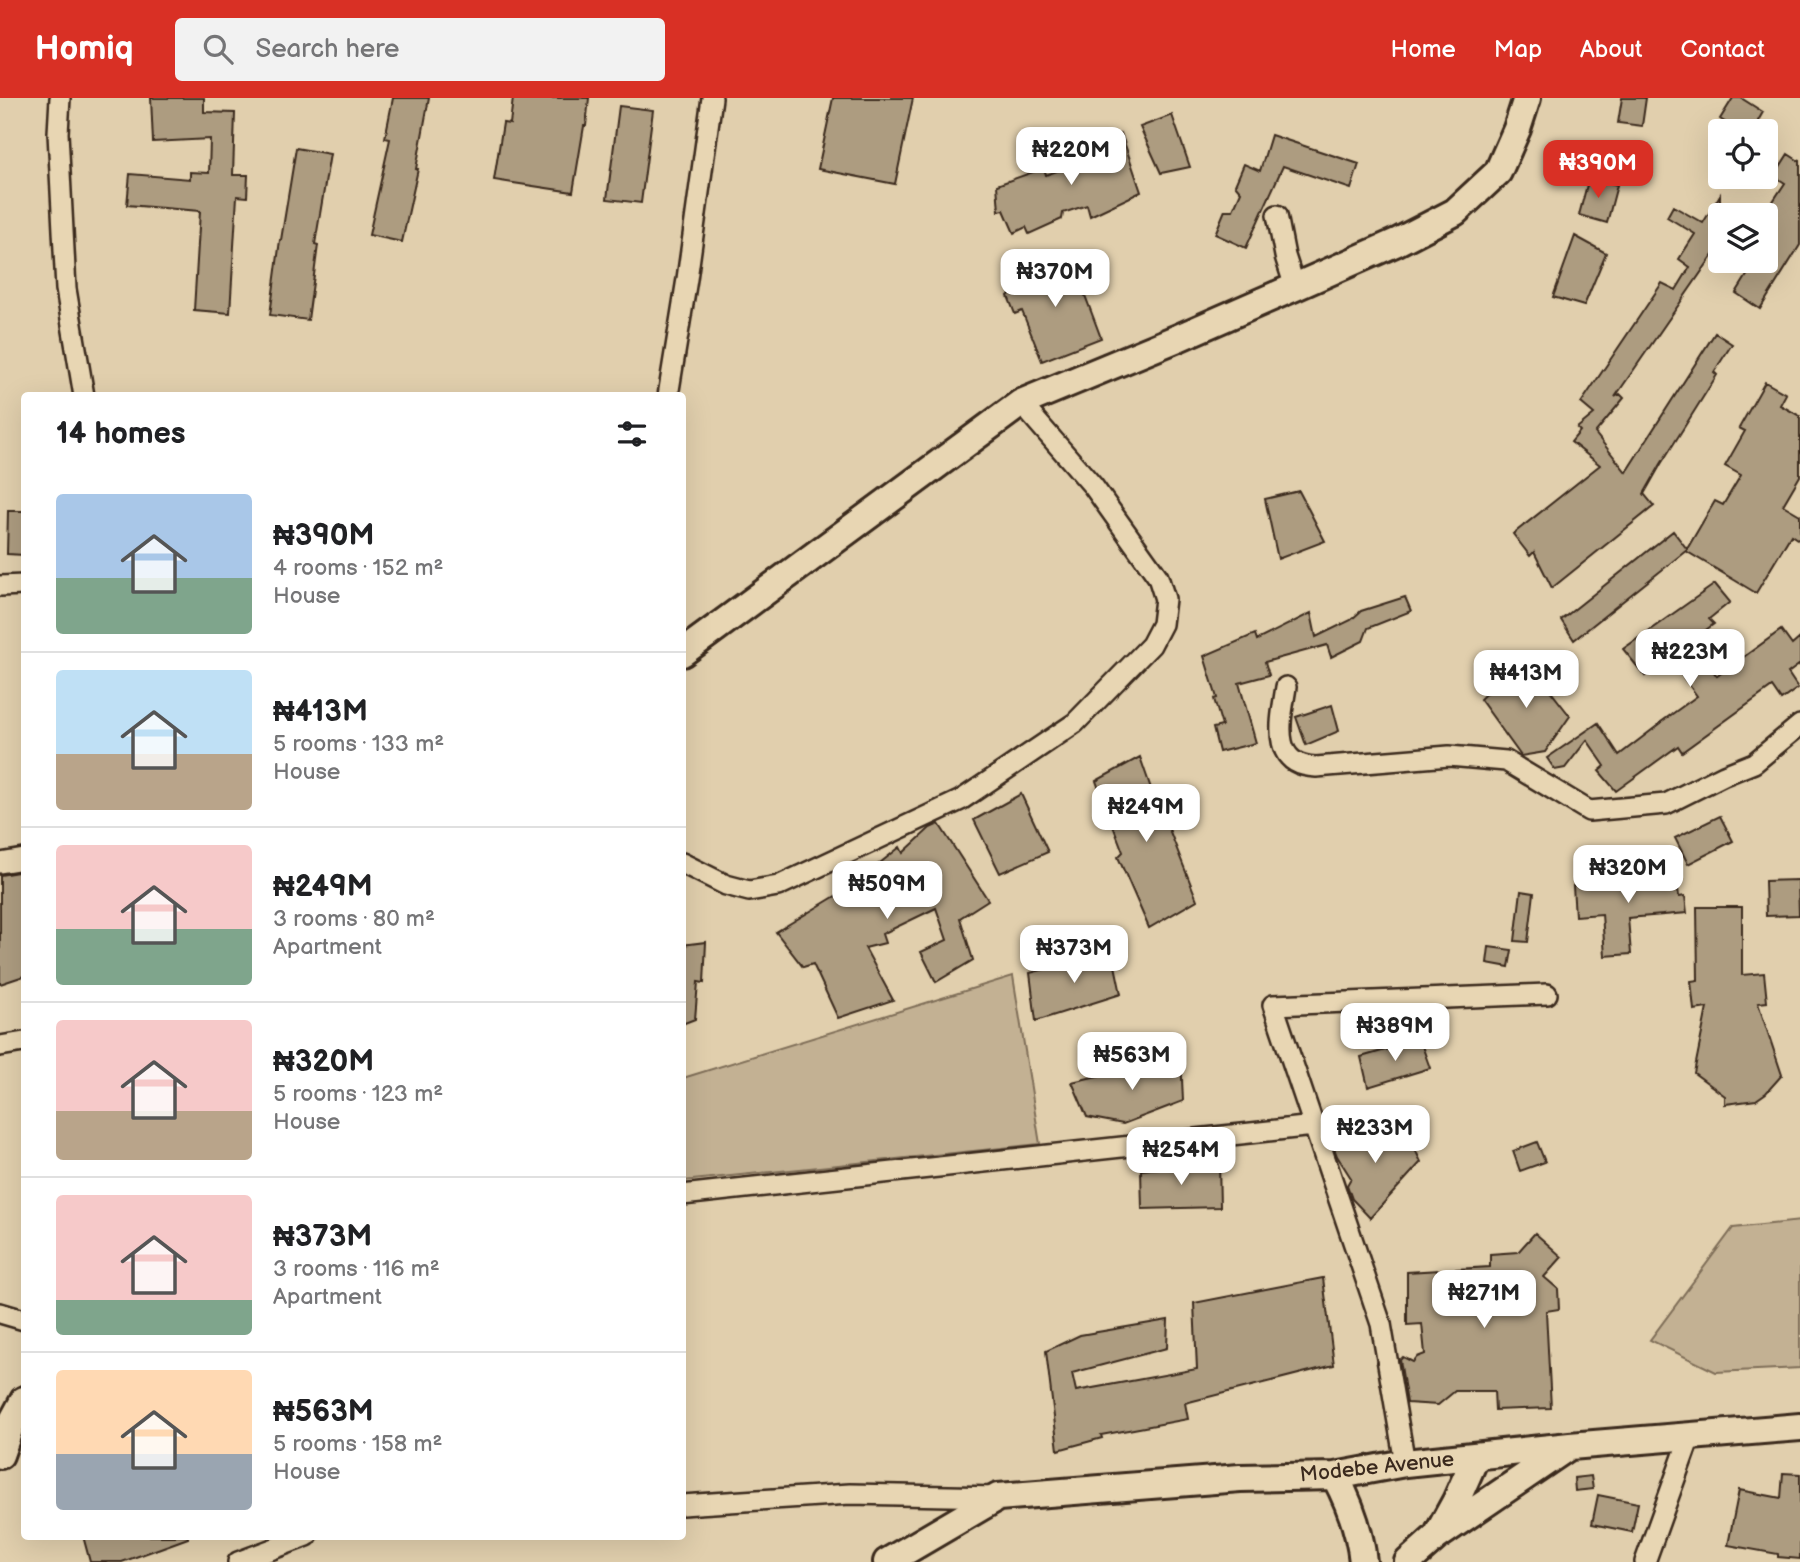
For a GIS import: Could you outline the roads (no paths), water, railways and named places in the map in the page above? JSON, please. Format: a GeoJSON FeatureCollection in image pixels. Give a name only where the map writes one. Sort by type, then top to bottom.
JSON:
{"type":"FeatureCollection","features":[{"type":"Feature","properties":{"kind":"street"},"geometry":{"type":"LineString","coordinates":[[60,98],[58,133],[66,289],[83,392]]}},
{"type":"Feature","properties":{"kind":"street"},"geometry":{"type":"LineString","coordinates":[[669,392],[712,98]]}},
{"type":"Feature","properties":{"kind":"street"},"geometry":{"type":"LineString","coordinates":[[686,650],[1021,402],[1295,288],[1455,212],[1498,172],[1517,130],[1527,98]]}},
{"type":"Feature","properties":{"kind":"street"},"geometry":{"type":"LineString","coordinates":[[1277,215],[1295,288]]}},
{"type":"Feature","properties":{"kind":"street"},"geometry":{"type":"LineString","coordinates":[[686,865],[726,885],[749,891],[778,886],[961,800],[1075,723],[1151,645],[1162,624],[1165,599],[1158,578],[1093,486],[1021,402]]}},
{"type":"Feature","properties":{"kind":"street"},"geometry":{"type":"LineString","coordinates":[[0,586],[21,585]]}},
{"type":"Feature","properties":{"kind":"street"},"geometry":{"type":"LineString","coordinates":[[1286,687],[1280,729],[1287,754],[1295,763],[1316,767],[1449,756],[1506,761],[1588,811],[1666,804],[1754,763],[1800,725]]}},
{"type":"Feature","properties":{"kind":"street"},"geometry":{"type":"LineString","coordinates":[[0,863],[21,860]]}},
{"type":"Feature","properties":{"kind":"street"},"geometry":{"type":"LineString","coordinates":[[1405,1463],[1381,1324],[1273,1005],[1547,994]]}},
{"type":"Feature","properties":{"kind":"street"},"geometry":{"type":"LineString","coordinates":[[0,1046],[21,1042]]}},
{"type":"Feature","properties":{"kind":"street"},"geometry":{"type":"LineString","coordinates":[[686,1195],[1314,1126]]}},
{"type":"Feature","properties":{"kind":"street"},"geometry":{"type":"LineString","coordinates":[[0,1313],[21,1319]]}},
{"type":"Feature","properties":{"kind":"street"},"geometry":{"type":"LineString","coordinates":[[0,1455],[21,1406]]}},
{"type":"Feature","properties":{"kind":"street","name":"Modebe Avenue"},"geometry":{"type":"LineString","coordinates":[[887,1562],[998,1497],[1240,1478],[1335,1476],[1405,1463],[1800,1427]]}},
{"type":"Feature","properties":{"kind":"street"},"geometry":{"type":"LineString","coordinates":[[1645,1562],[1690,1437]]}},
{"type":"Feature","properties":{"kind":"street"},"geometry":{"type":"LineString","coordinates":[[1408,1562],[1436,1537],[1570,1446]]}},
{"type":"Feature","properties":{"kind":"street"},"geometry":{"type":"LineString","coordinates":[[1436,1537],[1456,1502],[1476,1457]]}},
{"type":"Feature","properties":{"kind":"street"},"geometry":{"type":"LineString","coordinates":[[1335,1476],[1357,1526],[1363,1562]]}},
{"type":"Feature","properties":{"kind":"street"},"geometry":{"type":"LineString","coordinates":[[686,1505],[850,1494],[998,1497]]}},
{"type":"Feature","properties":{"kind":"street"},"geometry":{"type":"LineString","coordinates":[[238,1562],[296,1540]]}}]}
